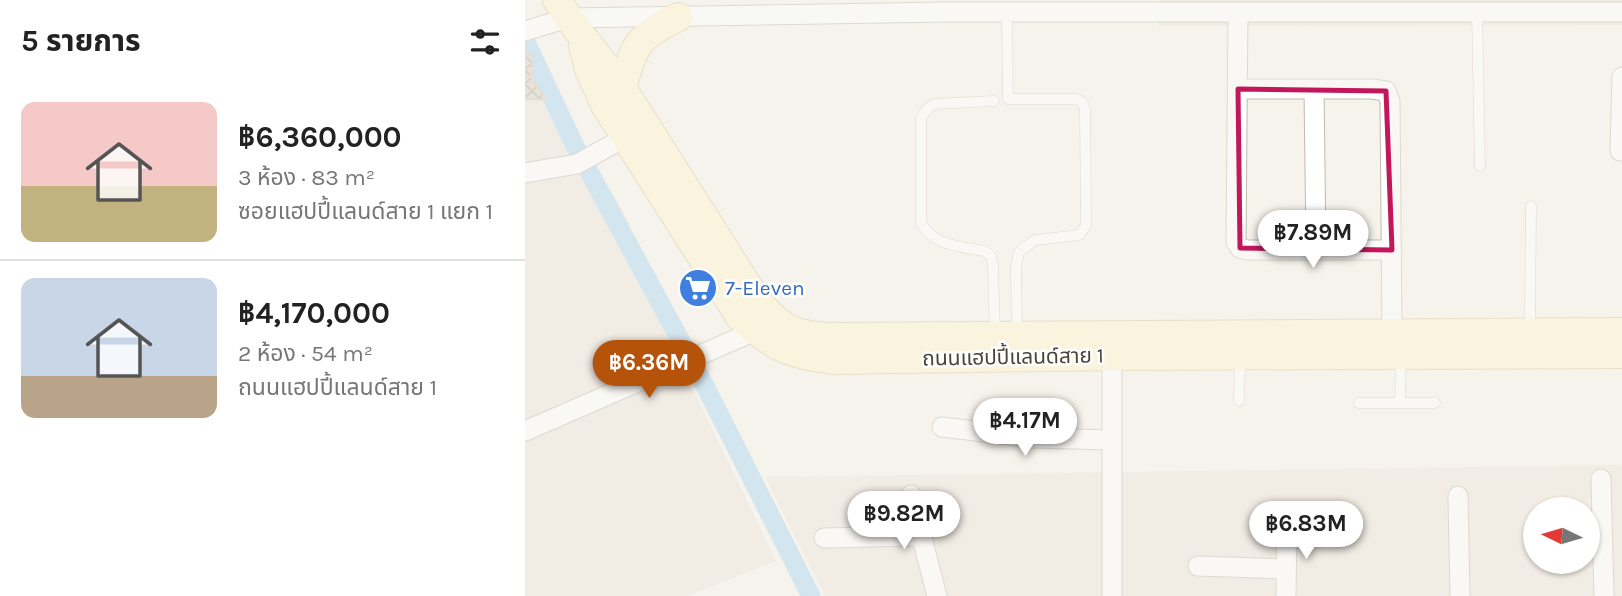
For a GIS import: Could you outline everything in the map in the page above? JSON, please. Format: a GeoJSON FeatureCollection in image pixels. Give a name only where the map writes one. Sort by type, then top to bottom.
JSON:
{"type":"FeatureCollection","features":[{"type":"Feature","properties":{"kind":"street"},"geometry":{"type":"LineString","coordinates":[[525,32],[569,18],[1238,12],[1322,6],[1476,12],[1622,12]]}},
{"type":"Feature","properties":{"kind":"street"},"geometry":{"type":"LineString","coordinates":[[1238,12],[1236,242],[1240,248],[1247,250],[1392,250]]}},
{"type":"Feature","properties":{"kind":"street"},"geometry":{"type":"LineString","coordinates":[[622,87],[633,51],[647,33],[678,17]]}},
{"type":"Feature","properties":{"kind":"street","name":"ถนนแฮปปี้แลนด์สาย 1"},"geometry":{"type":"LineString","coordinates":[[569,18],[622,87],[636,131],[740,317],[765,325],[779,324],[795,332],[824,337],[1006,336],[1622,354]]}},
{"type":"Feature","properties":{"kind":"street","name":"ถนนแฮปปี้แลนด์สาย 1"},"geometry":{"type":"LineString","coordinates":[[569,18],[596,86],[636,131]]}},
{"type":"Feature","properties":{"kind":"street"},"geometry":{"type":"LineString","coordinates":[[1619,151],[1622,77]]}},
{"type":"Feature","properties":{"kind":"street"},"geometry":{"type":"LineString","coordinates":[[1238,89],[1386,91],[1391,102],[1395,348]]}},
{"type":"Feature","properties":{"kind":"street"},"geometry":{"type":"LineString","coordinates":[[1314,89],[1316,250]]}},
{"type":"Feature","properties":{"kind":"street"},"geometry":{"type":"LineString","coordinates":[[525,173],[577,164],[636,131]]}},
{"type":"Feature","properties":{"kind":"street"},"geometry":{"type":"LineString","coordinates":[[525,430],[765,325]]}},
{"type":"Feature","properties":{"kind":"street","name":"ถนนแฮปปี้แลนด์สาย 1"},"geometry":{"type":"LineString","coordinates":[[765,325],[767,340],[789,351],[834,360],[1240,355],[1305,345]]}},
{"type":"Feature","properties":{"kind":"street","name":"ถนนแฮปปี้แลนด์สาย 1"},"geometry":{"type":"LineString","coordinates":[[1395,348],[1530,333],[1622,332]]}},
{"type":"Feature","properties":{"kind":"street"},"geometry":{"type":"LineString","coordinates":[[1112,356],[1112,596]]}},
{"type":"Feature","properties":{"kind":"street"},"geometry":{"type":"LineString","coordinates":[[941,427],[1032,438],[1112,440]]}},
{"type":"Feature","properties":{"kind":"street"},"geometry":{"type":"LineString","coordinates":[[1601,479],[1604,596]]}},
{"type":"Feature","properties":{"kind":"street"},"geometry":{"type":"LineString","coordinates":[[911,495],[937,596]]}},
{"type":"Feature","properties":{"kind":"street"},"geometry":{"type":"LineString","coordinates":[[1458,496],[1460,596]]}},
{"type":"Feature","properties":{"kind":"street"},"geometry":{"type":"LineString","coordinates":[[1286,526],[1286,596]]}},
{"type":"Feature","properties":{"kind":"street"},"geometry":{"type":"LineString","coordinates":[[824,537],[920,536]]}},
{"type":"Feature","properties":{"kind":"street"},"geometry":{"type":"LineString","coordinates":[[1198,566],[1286,569]]}},
{"type":"Feature","properties":{"kind":"lane"},"geometry":{"type":"LineString","coordinates":[[1006,336],[1019,252],[1035,240],[1079,235],[1086,226],[1086,109],[1083,102],[1076,99],[1008,100],[1007,12]]}},
{"type":"Feature","properties":{"kind":"lane"},"geometry":{"type":"LineString","coordinates":[[1476,12],[1480,166]]}},
{"type":"Feature","properties":{"kind":"lane"},"geometry":{"type":"LineString","coordinates":[[995,101],[934,104],[926,110],[921,119],[921,223],[927,234],[940,242],[990,254],[1006,336]]}},
{"type":"Feature","properties":{"kind":"lane"},"geometry":{"type":"LineString","coordinates":[[1530,333],[1531,206]]}},
{"type":"Feature","properties":{"kind":"lane"},"geometry":{"type":"LineString","coordinates":[[1395,348],[1401,403]]}},
{"type":"Feature","properties":{"kind":"lane"},"geometry":{"type":"LineString","coordinates":[[1239,401],[1240,355]]}},
{"type":"Feature","properties":{"kind":"lane"},"geometry":{"type":"LineString","coordinates":[[1359,403],[1435,403]]}},
{"type":"Feature","properties":{"kind":"highlighted area"},"geometry":{"type":"Polygon","coordinates":[[[1238,89],[1386,91],[1392,250],[1240,248],[1238,89]]]}},
{"type":"Feature","properties":{"kind":"shaded area"},"geometry":{"type":"Polygon","coordinates":[[[1159,0],[1622,0],[1622,25],[1158,26],[1159,0]]]}},
{"type":"Feature","properties":{"kind":"shaded area"},"geometry":{"type":"Polygon","coordinates":[[[525,25],[560,102],[630,224],[616,230],[776,561],[688,596],[525,596],[525,25]]]}},
{"type":"Feature","properties":{"kind":"shaded area"},"geometry":{"type":"Polygon","coordinates":[[[1622,465],[1622,596],[825,596],[765,477],[1622,465]]]}},
{"type":"Feature","properties":{"kind":"building"},"geometry":{"type":"Polygon","coordinates":[[[525,54],[533,55],[532,76],[525,76],[525,54]]]}},
{"type":"Feature","properties":{"kind":"building"},"geometry":{"type":"Polygon","coordinates":[[[525,77],[531,77],[546,100],[525,99],[525,77]]]}},
{"type":"Feature","properties":{"kind":"waterway"},"geometry":{"type":"LineString","coordinates":[[525,40],[574,144],[704,384],[811,596]]}},
{"type":"Feature","properties":{"kind":"place","name":"7-Eleven"},"geometry":{"type":"Point","coordinates":[698,288]}}]}
